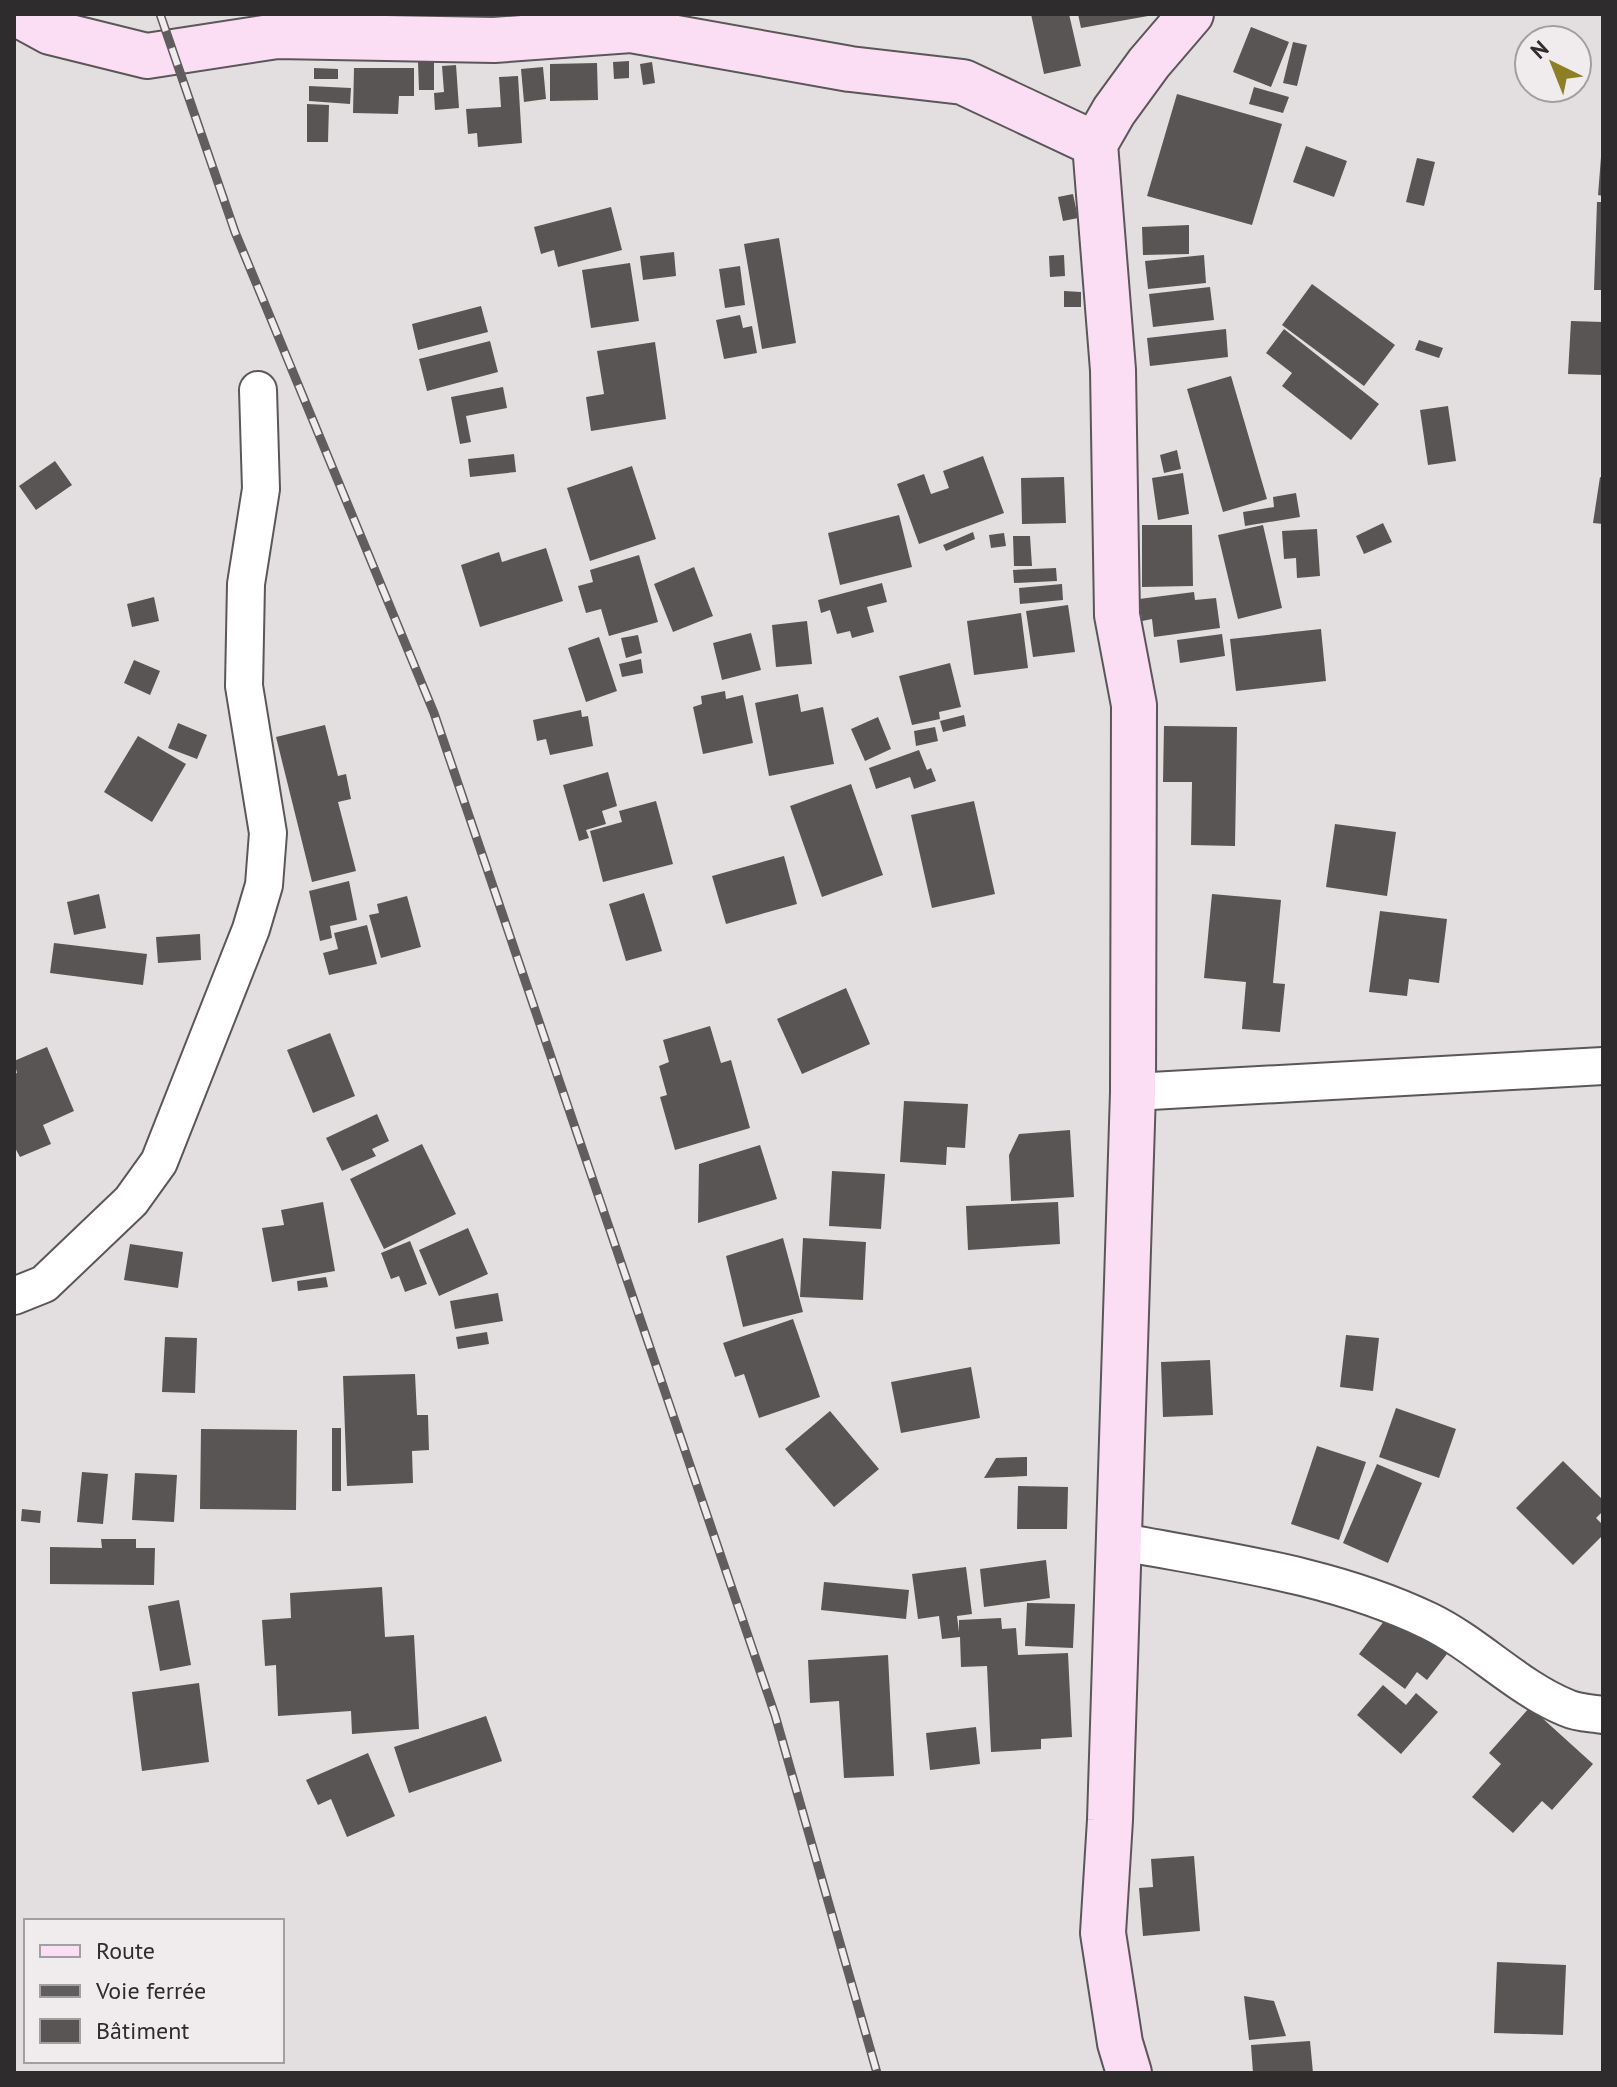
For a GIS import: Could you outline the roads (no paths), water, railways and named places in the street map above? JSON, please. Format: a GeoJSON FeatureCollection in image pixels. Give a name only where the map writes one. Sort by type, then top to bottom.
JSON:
{"type":"FeatureCollection","features":[{"type":"Feature","properties":{"kind":"street"},"geometry":{"type":"LineString","coordinates":[[17,14],[50,32],[147,56],[277,36],[494,40],[627,22],[850,69],[963,82],[1095,144]]}},
{"type":"Feature","properties":{"kind":"street"},"geometry":{"type":"LineString","coordinates":[[1129,2073],[1120,2043],[1103,1933],[1110,1820],[1133,1092],[1134,705],[1117,615],[1113,370],[1095,144],[1131,87],[1191,14]]}},
{"type":"Feature","properties":{"kind":"street"},"geometry":{"type":"LineString","coordinates":[[14,1296],[44,1284],[131,1201],[159,1162],[251,929],[264,885],[268,833],[244,686],[246,584],[261,489],[258,390]]}},
{"type":"Feature","properties":{"kind":"street"},"geometry":{"type":"LineString","coordinates":[[1133,1092],[1603,1066]]}},
{"type":"Feature","properties":{"kind":"street"},"geometry":{"type":"LineString","coordinates":[[1117,1541],[1293,1574],[1370,1595],[1431,1622],[1483,1652],[1530,1690],[1570,1710],[1603,1715]]}},
{"type":"Feature","properties":{"kind":"railway"},"geometry":{"type":"LineString","coordinates":[[160,14],[235,232],[434,713],[775,1715],[877,2073]]}}]}
